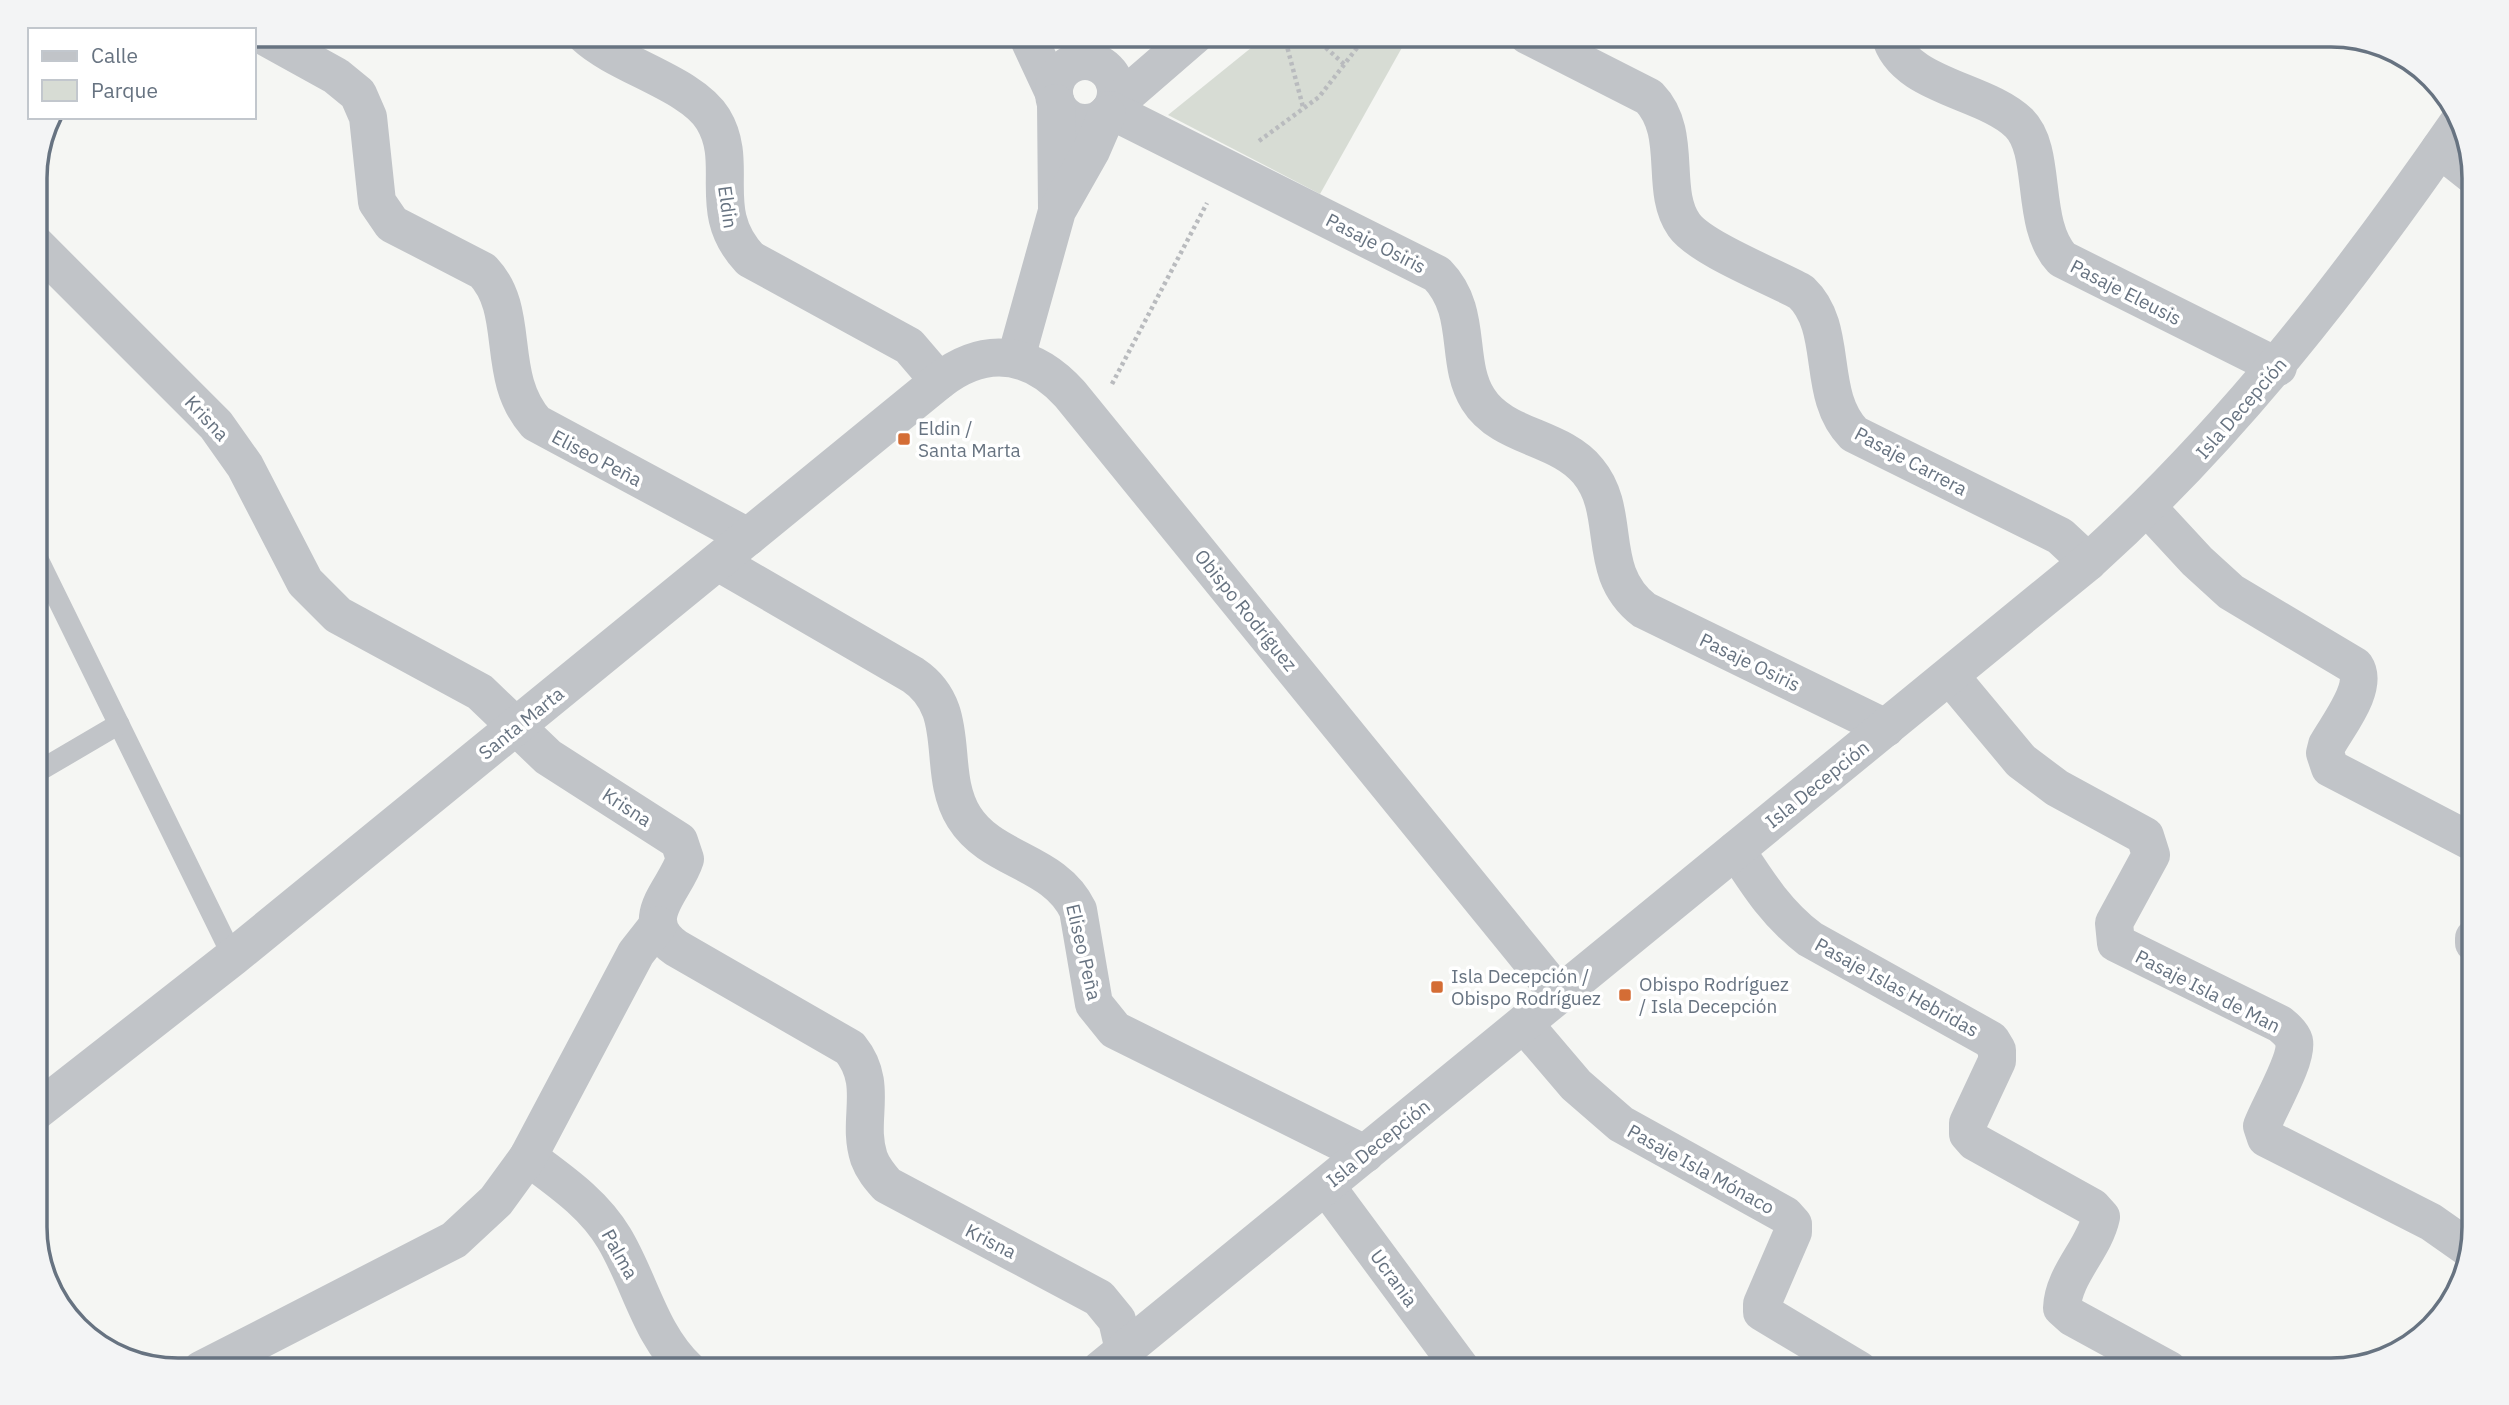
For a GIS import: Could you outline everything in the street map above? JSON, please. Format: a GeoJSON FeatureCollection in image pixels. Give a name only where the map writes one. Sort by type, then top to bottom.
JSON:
{"type":"FeatureCollection","features":[{"type":"Feature","properties":{"kind":"street","name":"Eliseo Peña"},"geometry":{"type":"LineString","coordinates":[[284,47],[336,76],[358,94],[368,117],[377,202],[392,224],[483,271],[493,281],[502,302],[516,393],[536,423],[748,537]]}},
{"type":"Feature","properties":{"kind":"street","name":"Eldin"},"geometry":{"type":"LineString","coordinates":[[600,47],[700,103],[712,118],[722,145],[725,217],[737,245],[750,259],[909,346],[939,381]]}},
{"type":"Feature","properties":{"kind":"street"},"geometry":{"type":"LineString","coordinates":[[1032,47],[1055,98],[1068,118],[1088,123],[1110,110],[1181,47]]}},
{"type":"Feature","properties":{"kind":"street"},"geometry":{"type":"LineString","coordinates":[[1016,358],[1058,211],[1110,110],[1115,85],[1080,47]]}},
{"type":"Feature","properties":{"kind":"street"},"geometry":{"type":"LineString","coordinates":[[1058,211],[1055,83],[1066,67],[1085,61],[1099,65],[1141,47]]}},
{"type":"Feature","properties":{"kind":"street","name":"Pasaje Carrera"},"geometry":{"type":"LineString","coordinates":[[1551,47],[1649,97],[1658,107],[1666,124],[1676,204],[1683,225],[1700,240],[1801,292],[1809,299],[1819,317],[1835,409],[1854,434],[2060,536],[2088,562]]}},
{"type":"Feature","properties":{"kind":"street","name":"Pasaje Eleusis"},"geometry":{"type":"LineString","coordinates":[[1894,47],[1905,63],[1999,110],[2022,126],[2031,146],[2048,239],[2062,260],[2278,367]]}},
{"type":"Feature","properties":{"kind":"street","name":"Pasaje Osiris"},"geometry":{"type":"LineString","coordinates":[[1110,110],[1425,267],[1447,285],[1457,304],[1477,397],[1496,417],[1577,459],[1598,485],[1617,579],[1633,601],[1644,610],[1886,728]]}},
{"type":"Feature","properties":{"kind":"street"},"geometry":{"type":"LineString","coordinates":[[2449,136],[2459,151]]}},
{"type":"Feature","properties":{"kind":"street","name":"Isla Decepción"},"geometry":{"type":"LineString","coordinates":[[1114,1358],[1950,676],[2088,562],[2148,508],[2215,439],[2278,367],[2343,284],[2449,136]]}},
{"type":"Feature","properties":{"kind":"street","name":"Krisna"},"geometry":{"type":"LineString","coordinates":[[48,257],[231,443],[295,565],[318,598],[338,615],[480,692],[548,757],[679,841],[685,859],[661,904],[658,925],[668,942],[850,1048],[866,1073],[866,1145],[870,1160],[887,1185],[1099,1298],[1117,1321],[1112,1358]]}},
{"type":"Feature","properties":{"kind":"street","name":"Santa Marta"},"geometry":{"type":"LineString","coordinates":[[48,1102],[233,957],[955,368],[974,360],[1016,358]]}},
{"type":"Feature","properties":{"kind":"street","name":"Obispo Rodríguez"},"geometry":{"type":"LineString","coordinates":[[1016,358],[1055,378],[1070,394],[1559,995]]}},
{"type":"Feature","properties":{"kind":"street"},"geometry":{"type":"LineString","coordinates":[[2148,508],[2197,561],[2231,592],[2355,666],[2359,672],[2359,686],[2327,744],[2325,753],[2330,768],[2462,837]]}},
{"type":"Feature","properties":{"kind":"street","name":"Eliseo Peña"},"geometry":{"type":"LineString","coordinates":[[718,562],[913,675],[934,692],[943,714],[952,786],[964,818],[988,842],[1061,883],[1072,898],[1078,910],[1094,1004],[1115,1030],[1364,1154]]}},
{"type":"Feature","properties":{"kind":"street","name":"Pasaje Isla de Man"},"geometry":{"type":"LineString","coordinates":[[1950,676],[2009,748],[2030,768],[2057,788],[2145,836],[2151,855],[2114,923],[2116,943],[2280,1024],[2291,1034],[2294,1041],[2291,1058],[2262,1126],[2266,1138],[2431,1222],[2461,1243]]}},
{"type":"Feature","properties":{"kind":"street","name":"Pasaje Islas Hebridas"},"geometry":{"type":"LineString","coordinates":[[1736,850],[1766,897],[1800,931],[1991,1040],[1997,1049],[1997,1061],[1968,1123],[1968,1134],[1975,1142],[2092,1207],[2101,1217],[2098,1229],[2062,1295],[2062,1308],[2072,1317],[2147,1358]]}},
{"type":"Feature","properties":{"kind":"street"},"geometry":{"type":"LineString","coordinates":[[224,1358],[454,1240],[496,1201],[528,1157],[636,953],[658,925]]}},
{"type":"Feature","properties":{"kind":"street","name":"Pasaje Isla Mónaco"},"geometry":{"type":"LineString","coordinates":[[1524,1024],[1576,1085],[1610,1116],[1785,1216],[1793,1224],[1793,1232],[1762,1304],[1762,1312],[1839,1358]]}},
{"type":"Feature","properties":{"kind":"street","name":"Palma"},"geometry":{"type":"LineString","coordinates":[[528,1157],[579,1195],[603,1223],[624,1256],[659,1331],[679,1358]]}},
{"type":"Feature","properties":{"kind":"street","name":"Ucrania"},"geometry":{"type":"LineString","coordinates":[[1326,1186],[1453,1358]]}},
{"type":"Feature","properties":{"kind":"lane"},"geometry":{"type":"LineString","coordinates":[[48,579],[233,957]]}},
{"type":"Feature","properties":{"kind":"lane"},"geometry":{"type":"LineString","coordinates":[[48,766],[119,724]]}},
{"type":"Feature","properties":{"kind":"path"},"geometry":{"type":"LineString","coordinates":[[1287,47],[1303,107]]}},
{"type":"Feature","properties":{"kind":"path"},"geometry":{"type":"LineString","coordinates":[[1325,47],[1345,65]]}},
{"type":"Feature","properties":{"kind":"path"},"geometry":{"type":"LineString","coordinates":[[1120,395],[1111,384],[1226,169],[1319,97],[1358,47]]}},
{"type":"Feature","properties":{"kind":"green space"},"geometry":{"type":"Polygon","coordinates":[[[1252,47],[1402,47],[1320,194],[1168,115],[1252,47]]]}},
{"type":"Feature","properties":{"kind":"place","name":"Eldin / Santa Marta"},"geometry":{"type":"Point","coordinates":[904,439]}},
{"type":"Feature","properties":{"kind":"place","name":"Isla Decepción / Obispo Rodríguez"},"geometry":{"type":"Point","coordinates":[1437,987]}},
{"type":"Feature","properties":{"kind":"place","name":"Obispo Rodríguez / Isla Decepción"},"geometry":{"type":"Point","coordinates":[1625,995]}}]}
